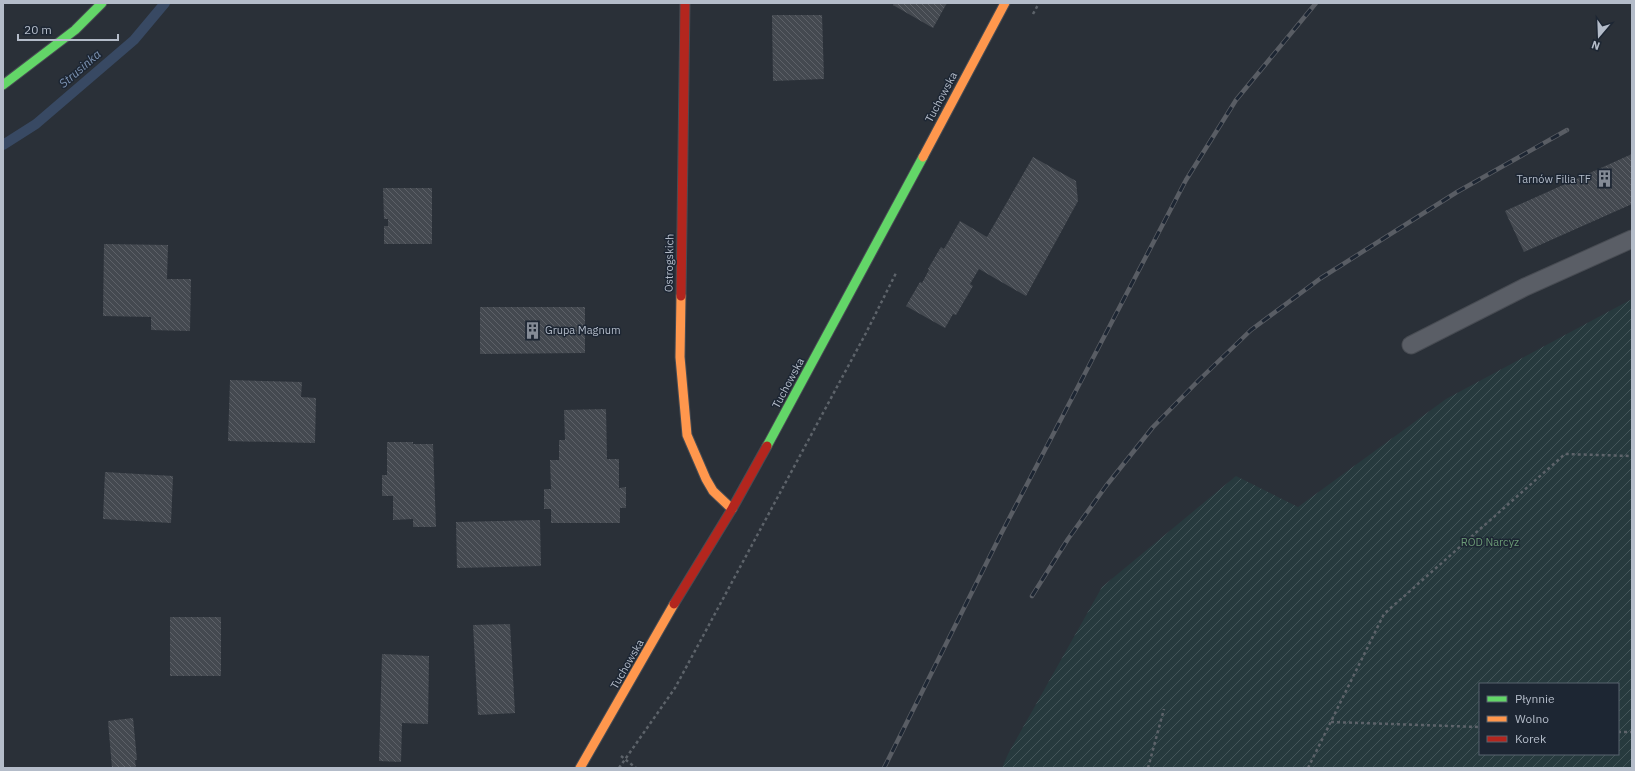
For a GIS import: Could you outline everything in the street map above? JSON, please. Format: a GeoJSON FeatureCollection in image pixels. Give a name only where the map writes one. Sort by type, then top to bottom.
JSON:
{"type":"FeatureCollection","features":[{"type":"Feature","properties":{"kind":"street"},"geometry":{"type":"LineString","coordinates":[[3,85],[75,30],[102,3]]}},
{"type":"Feature","properties":{"kind":"street","name":"Ostrogskich"},"geometry":{"type":"LineString","coordinates":[[685,3],[680,357],[688,435],[706,479],[713,490],[732,509]]}},
{"type":"Feature","properties":{"kind":"street","name":"Tuchowska"},"geometry":{"type":"LineString","coordinates":[[580,768],[697,565],[732,509],[798,391],[1005,3]]}},
{"type":"Feature","properties":{"kind":"lane"},"geometry":{"type":"LineString","coordinates":[[1411,345],[1525,287],[1632,239]]}},
{"type":"Feature","properties":{"kind":"path"},"geometry":{"type":"LineString","coordinates":[[1308,768],[1384,614],[1565,454],[1632,456]]}},
{"type":"Feature","properties":{"kind":"path"},"geometry":{"type":"LineString","coordinates":[[1148,768],[1164,709]]}},
{"type":"Feature","properties":{"kind":"path"},"geometry":{"type":"LineString","coordinates":[[1331,722],[1479,727]]}},
{"type":"Feature","properties":{"kind":"path"},"geometry":{"type":"LineString","coordinates":[[1619,732],[1632,732]]}},
{"type":"Feature","properties":{"kind":"green space","name":"ROD Narcyz"},"geometry":{"type":"Polygon","coordinates":[[[1632,299],[1632,768],[1002,768],[1008,754],[1102,587],[1236,476],[1298,507],[1446,399],[1632,299]]]}},
{"type":"Feature","properties":{"kind":"building"},"geometry":{"type":"Polygon","coordinates":[[[894,3],[947,3],[933,28],[893,5],[894,3]]]}},
{"type":"Feature","properties":{"kind":"building"},"geometry":{"type":"Polygon","coordinates":[[[772,15],[822,15],[824,79],[773,81],[772,15]]]}},
{"type":"Feature","properties":{"kind":"building","name":"Tarnów Filia TF"},"geometry":{"type":"Polygon","coordinates":[[[1632,154],[1632,204],[1524,252],[1505,211],[1632,154]]]}},
{"type":"Feature","properties":{"kind":"building"},"geometry":{"type":"Polygon","coordinates":[[[1033,157],[1076,181],[1078,201],[1026,296],[979,269],[970,284],[973,286],[956,315],[953,314],[945,328],[906,306],[920,282],[922,283],[929,270],[928,269],[941,247],[944,249],[960,221],[987,237],[1033,157]]]}},
{"type":"Feature","properties":{"kind":"building"},"geometry":{"type":"Polygon","coordinates":[[[383,188],[432,188],[432,244],[384,244],[384,226],[388,226],[388,219],[384,219],[383,188]]]}},
{"type":"Feature","properties":{"kind":"building"},"geometry":{"type":"Polygon","coordinates":[[[104,244],[168,245],[167,279],[191,279],[190,331],[151,330],[151,317],[103,316],[104,244]]]}},
{"type":"Feature","properties":{"kind":"building","name":"Grupa Magnum"},"geometry":{"type":"Polygon","coordinates":[[[480,307],[585,307],[585,353],[480,354],[480,307]]]}},
{"type":"Feature","properties":{"kind":"building"},"geometry":{"type":"Polygon","coordinates":[[[230,380],[302,382],[301,397],[316,398],[315,443],[228,441],[230,380]]]}},
{"type":"Feature","properties":{"kind":"building"},"geometry":{"type":"Polygon","coordinates":[[[606,409],[607,459],[619,459],[619,488],[626,487],[626,508],[620,508],[620,523],[551,523],[551,509],[544,509],[544,489],[551,489],[550,460],[559,460],[559,440],[565,440],[564,410],[606,409]]]}},
{"type":"Feature","properties":{"kind":"building"},"geometry":{"type":"Polygon","coordinates":[[[387,442],[433,444],[436,527],[413,527],[413,519],[393,520],[393,496],[382,496],[382,475],[387,475],[387,442]]]}},
{"type":"Feature","properties":{"kind":"building"},"geometry":{"type":"Polygon","coordinates":[[[105,472],[173,476],[171,523],[103,519],[105,472]]]}},
{"type":"Feature","properties":{"kind":"building"},"geometry":{"type":"Polygon","coordinates":[[[540,520],[541,566],[457,568],[456,522],[540,520]]]}},
{"type":"Feature","properties":{"kind":"building"},"geometry":{"type":"Polygon","coordinates":[[[170,617],[221,617],[221,676],[170,676],[170,617]]]}},
{"type":"Feature","properties":{"kind":"building"},"geometry":{"type":"Polygon","coordinates":[[[510,624],[515,713],[478,715],[473,625],[510,624]]]}},
{"type":"Feature","properties":{"kind":"building"},"geometry":{"type":"Polygon","coordinates":[[[382,654],[429,656],[428,724],[402,723],[401,762],[379,761],[382,654]]]}},
{"type":"Feature","properties":{"kind":"building"},"geometry":{"type":"Polygon","coordinates":[[[133,718],[137,760],[135,760],[136,768],[112,768],[108,721],[133,718]]]}},
{"type":"Feature","properties":{"kind":"waterway","name":"Strusinka"},"geometry":{"type":"LineString","coordinates":[[3,145],[36,124],[134,40],[165,3]]}},
{"type":"Feature","properties":{"kind":"railway"},"geometry":{"type":"LineString","coordinates":[[884,768],[1001,534],[1186,180],[1236,100],[1316,3]]}},
{"type":"Feature","properties":{"kind":"railway"},"geometry":{"type":"LineString","coordinates":[[1032,596],[1068,539],[1106,486],[1153,427],[1251,330],[1321,278],[1457,192],[1567,130]]}},
{"type":"Feature","properties":{"kind":"traffic: fast"},"geometry":{"type":"LineString","coordinates":[[3,85],[75,30],[102,3]]}},
{"type":"Feature","properties":{"kind":"traffic: fast"},"geometry":{"type":"LineString","coordinates":[[767,446],[923,157]]}},
{"type":"Feature","properties":{"kind":"traffic: slow"},"geometry":{"type":"LineString","coordinates":[[923,157],[1005,3]]}},
{"type":"Feature","properties":{"kind":"traffic: slow"},"geometry":{"type":"LineString","coordinates":[[681,296],[680,357],[687,435],[706,479],[713,491],[732,509]]}},
{"type":"Feature","properties":{"kind":"traffic: slow"},"geometry":{"type":"LineString","coordinates":[[580,768],[674,604]]}},
{"type":"Feature","properties":{"kind":"traffic: jam"},"geometry":{"type":"LineString","coordinates":[[681,296],[685,3]]}},
{"type":"Feature","properties":{"kind":"traffic: jam"},"geometry":{"type":"LineString","coordinates":[[674,604],[732,509],[767,446]]}},
{"type":"Feature","properties":{"kind":"place","name":"Tarnów Filia TF"},"geometry":{"type":"Point","coordinates":[1604,179]}},
{"type":"Feature","properties":{"kind":"place","name":"Grupa Magnum"},"geometry":{"type":"Point","coordinates":[532,330]}}]}
